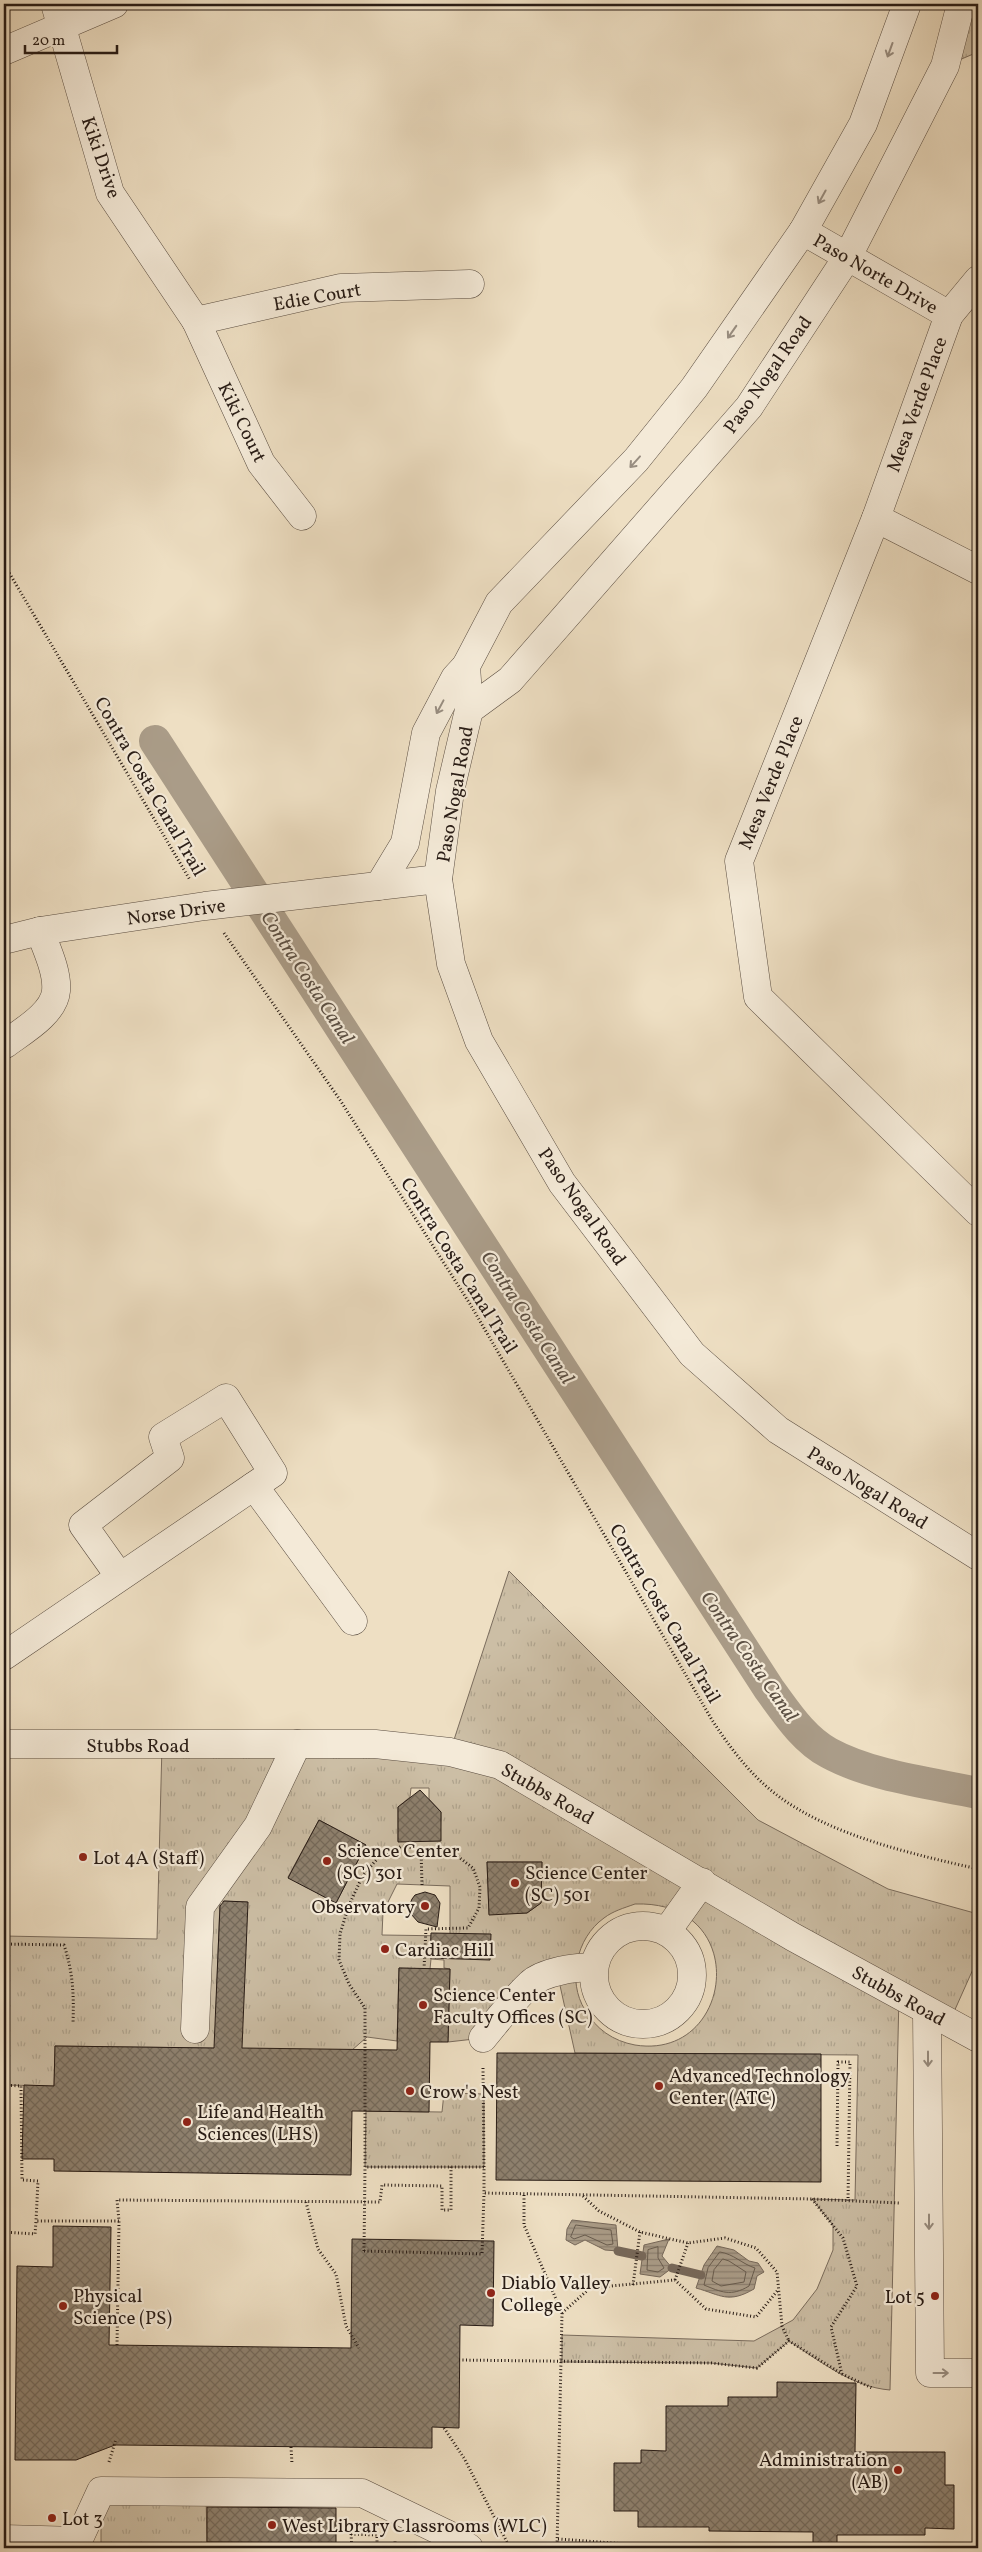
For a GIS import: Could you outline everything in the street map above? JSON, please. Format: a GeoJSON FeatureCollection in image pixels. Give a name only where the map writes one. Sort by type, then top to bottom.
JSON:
{"type":"FeatureCollection","features":[{"type":"Feature","properties":{"kind":"street"},"geometry":{"type":"LineString","coordinates":[[4,51],[59,15],[114,4]]}},
{"type":"Feature","properties":{"kind":"street"},"geometry":{"type":"LineString","coordinates":[[379,886],[405,843],[426,733],[455,678],[466,666],[499,603],[636,460],[694,388],[803,230],[863,124],[906,4]]}},
{"type":"Feature","properties":{"kind":"street","name":"Paso Nogal Road"},"geometry":{"type":"LineString","coordinates":[[469,710],[510,680],[749,407],[848,256],[945,66],[961,4]]}},
{"type":"Feature","properties":{"kind":"street","name":"Kiki Drive"},"geometry":{"type":"LineString","coordinates":[[59,15],[110,193],[196,321]]}},
{"type":"Feature","properties":{"kind":"street","name":"Paso Norte Drive"},"geometry":{"type":"LineString","coordinates":[[803,230],[949,315]]}},
{"type":"Feature","properties":{"kind":"street","name":"Mesa Verde Place"},"geometry":{"type":"LineString","coordinates":[[978,280],[949,315],[876,518],[739,861],[758,997],[978,1212]]}},
{"type":"Feature","properties":{"kind":"street","name":"Edie Court"},"geometry":{"type":"LineString","coordinates":[[196,321],[341,288],[470,284]]}},
{"type":"Feature","properties":{"kind":"street","name":"Kiki Court"},"geometry":{"type":"LineString","coordinates":[[196,321],[261,463],[302,516]]}},
{"type":"Feature","properties":{"kind":"street"},"geometry":{"type":"LineString","coordinates":[[876,518],[978,570]]}},
{"type":"Feature","properties":{"kind":"street","name":"Paso Nogal Road"},"geometry":{"type":"LineString","coordinates":[[466,666],[469,710],[450,792],[438,879],[451,964],[479,1041],[562,1183],[692,1354],[778,1430],[978,1556]]}},
{"type":"Feature","properties":{"kind":"street","name":"Norse Drive"},"geometry":{"type":"LineString","coordinates":[[4,940],[40,931],[216,904],[438,879]]}},
{"type":"Feature","properties":{"kind":"street"},"geometry":{"type":"LineString","coordinates":[[4,1046],[47,1011],[57,991],[54,974],[40,931]]}},
{"type":"Feature","properties":{"kind":"street"},"geometry":{"type":"LineString","coordinates":[[4,1656],[273,1473],[226,1398],[163,1437],[170,1458],[83,1525],[120,1577]]}},
{"type":"Feature","properties":{"kind":"street"},"geometry":{"type":"LineString","coordinates":[[254,1486],[353,1621]]}},
{"type":"Feature","properties":{"kind":"street","name":"Stubbs Road"},"geometry":{"type":"LineString","coordinates":[[4,1744],[384,1745],[450,1752],[500,1764],[793,1937],[978,2038]]}},
{"type":"Feature","properties":{"kind":"street"},"geometry":{"type":"LineString","coordinates":[[196,2029],[200,1907],[258,1826],[297,1744]]}},
{"type":"Feature","properties":{"kind":"street"},"geometry":{"type":"LineString","coordinates":[[668,1931],[702,1882]]}},
{"type":"Feature","properties":{"kind":"street"},"geometry":{"type":"LineString","coordinates":[[643,1925],[668,1931],[686,1950],[693,1973],[690,1991],[686,2000],[671,2016],[660,2022],[648,2024],[632,2023],[610,2012],[597,1993],[594,1968],[598,1955],[607,1940],[621,1930],[643,1925]]}},
{"type":"Feature","properties":{"kind":"street"},"geometry":{"type":"LineString","coordinates":[[483,2038],[532,1983],[557,1972],[584,1967],[594,1968]]}},
{"type":"Feature","properties":{"kind":"street"},"geometry":{"type":"LineString","coordinates":[[927,2010],[930,2373],[978,2373]]}},
{"type":"Feature","properties":{"kind":"street"},"geometry":{"type":"LineString","coordinates":[[4,2539],[85,2545],[101,2491],[362,2493],[451,2536],[469,2548]]}},
{"type":"Feature","properties":{"kind":"path","name":"Contra Costa Canal Trail"},"geometry":{"type":"LineString","coordinates":[[4,564],[216,904],[470,1304],[707,1711],[730,1747],[773,1792],[805,1814],[860,1836],[978,1869]]}},
{"type":"Feature","properties":{"kind":"path"},"geometry":{"type":"LineString","coordinates":[[424,1969],[426,1928],[468,1928],[479,1908],[480,1887],[473,1868],[456,1855],[402,1846],[378,1858],[363,1875],[349,1905],[340,1934],[339,1960],[349,1984],[365,2008],[364,2251],[482,2254],[484,2193],[483,2038]]}},
{"type":"Feature","properties":{"kind":"path"},"geometry":{"type":"LineString","coordinates":[[422,1848],[422,1885]]}},
{"type":"Feature","properties":{"kind":"path"},"geometry":{"type":"LineString","coordinates":[[4,1944],[64,1945],[72,1969],[73,2023]]}},
{"type":"Feature","properties":{"kind":"path"},"geometry":{"type":"LineString","coordinates":[[837,2146],[838,2062],[850,2062],[848,2201]]}},
{"type":"Feature","properties":{"kind":"path"},"geometry":{"type":"LineString","coordinates":[[4,2085],[21,2086],[22,2180],[38,2181],[35,2234],[4,2232]]}},
{"type":"Feature","properties":{"kind":"path"},"geometry":{"type":"LineString","coordinates":[[117,2345],[119,2221],[117,2200],[380,2202],[382,2185],[442,2186],[442,2210],[451,2210],[451,2166]]}},
{"type":"Feature","properties":{"kind":"path"},"geometry":{"type":"LineString","coordinates":[[365,2167],[484,2167]]}},
{"type":"Feature","properties":{"kind":"path"},"geometry":{"type":"LineString","coordinates":[[484,2193],[812,2199],[894,2203]]}},
{"type":"Feature","properties":{"kind":"path"},"geometry":{"type":"LineString","coordinates":[[524,2195],[524,2225],[562,2313],[557,2548]]}},
{"type":"Feature","properties":{"kind":"path"},"geometry":{"type":"LineString","coordinates":[[582,2196],[599,2212],[640,2232],[688,2243],[725,2238],[756,2248],[777,2272],[782,2326],[789,2341],[842,2374],[872,2388]]}},
{"type":"Feature","properties":{"kind":"path"},"geometry":{"type":"LineString","coordinates":[[812,2199],[843,2238],[857,2286],[831,2327],[842,2374]]}},
{"type":"Feature","properties":{"kind":"path"},"geometry":{"type":"LineString","coordinates":[[306,2202],[318,2249],[336,2274],[346,2326],[359,2348]]}},
{"type":"Feature","properties":{"kind":"path"},"geometry":{"type":"LineString","coordinates":[[36,2221],[119,2221]]}},
{"type":"Feature","properties":{"kind":"path"},"geometry":{"type":"LineString","coordinates":[[633,2285],[640,2232]]}},
{"type":"Feature","properties":{"kind":"path"},"geometry":{"type":"LineString","coordinates":[[675,2280],[688,2243]]}},
{"type":"Feature","properties":{"kind":"path"},"geometry":{"type":"LineString","coordinates":[[562,2313],[590,2288],[675,2280],[706,2309],[756,2317],[778,2289]]}},
{"type":"Feature","properties":{"kind":"path"},"geometry":{"type":"LineString","coordinates":[[459,2360],[711,2363],[757,2368],[789,2341]]}},
{"type":"Feature","properties":{"kind":"path"},"geometry":{"type":"LineString","coordinates":[[444,2428],[464,2458],[507,2542],[514,2548]]}},
{"type":"Feature","properties":{"kind":"path"},"geometry":{"type":"LineString","coordinates":[[352,2548],[351,2534],[377,2535],[377,2546]]}},
{"type":"Feature","properties":{"kind":"path"},"geometry":{"type":"LineString","coordinates":[[558,2539],[681,2548]]}},
{"type":"Feature","properties":{"kind":"path"},"geometry":{"type":"LineString","coordinates":[[85,2545],[395,2546],[395,2540],[404,2540]]}},
{"type":"Feature","properties":{"kind":"green space"},"geometry":{"type":"Polygon","coordinates":[[[961,4],[978,4],[978,52],[945,66],[961,4]]]}},
{"type":"Feature","properties":{"kind":"green space"},"geometry":{"type":"Polygon","coordinates":[[[509,1571],[758,1820],[888,1889],[978,1914],[978,1958],[949,2023],[899,1995],[890,2390],[863,2384],[837,2372],[789,2341],[757,2368],[711,2363],[562,2362],[562,2335],[754,2341],[793,2320],[817,2289],[833,2250],[833,2225],[812,2199],[855,2200],[858,2055],[575,2053],[557,1972],[483,2038],[448,2042],[450,1969],[444,1968],[444,1960],[431,1959],[430,1969],[399,1968],[397,2041],[367,2037],[352,2050],[55,2046],[54,2086],[4,2085],[4,1936],[157,1939],[162,1745],[450,1752],[509,1571]],[[411,1788],[410,1797],[398,1807],[398,1841],[440,1841],[441,1812],[429,1799],[429,1788],[411,1788]],[[319,1820],[288,1877],[336,1903],[366,1845],[319,1820]],[[487,1862],[489,1914],[527,1913],[541,1903],[542,1862],[487,1862]],[[397,1884],[383,1912],[382,1935],[450,1936],[450,1886],[397,1884]],[[220,1901],[216,2010],[247,1902],[220,1901]],[[635,1904],[604,1918],[594,1927],[581,1948],[576,1973],[576,1986],[580,1999],[594,2023],[619,2041],[635,2045],[668,2043],[693,2029],[710,2006],[716,1979],[713,1951],[699,1927],[673,1910],[635,1904]]]}},
{"type":"Feature","properties":{"kind":"green space"},"geometry":{"type":"Polygon","coordinates":[[[444,2093],[484,2094],[484,2167],[365,2167],[366,2111],[442,2112],[444,2093]]]}},
{"type":"Feature","properties":{"kind":"green space"},"geometry":{"type":"Polygon","coordinates":[[[101,2491],[206,2492],[207,2548],[101,2548],[101,2491]]]}},
{"type":"Feature","properties":{"kind":"water"},"geometry":{"type":"Polygon","coordinates":[[[572,2220],[616,2225],[618,2251],[605,2250],[585,2240],[575,2245],[566,2240],[567,2229],[572,2220]]]}},
{"type":"Feature","properties":{"kind":"water"},"geometry":{"type":"Polygon","coordinates":[[[669,2239],[662,2256],[672,2268],[660,2277],[640,2274],[644,2245],[669,2239]]]}},
{"type":"Feature","properties":{"kind":"water"},"geometry":{"type":"Polygon","coordinates":[[[717,2246],[734,2250],[749,2261],[758,2263],[764,2272],[757,2276],[754,2289],[745,2294],[725,2297],[696,2288],[704,2265],[717,2246]]]}},
{"type":"Feature","properties":{"kind":"building"},"geometry":{"type":"Polygon","coordinates":[[[420,1790],[441,1812],[441,1841],[398,1842],[398,1807],[420,1790]]]}},
{"type":"Feature","properties":{"kind":"building","name":"Science Center (SC) 301"},"geometry":{"type":"Polygon","coordinates":[[[319,1820],[366,1845],[336,1903],[288,1878],[319,1820]]]}},
{"type":"Feature","properties":{"kind":"building","name":"Science Center (SC) 501"},"geometry":{"type":"Polygon","coordinates":[[[487,1862],[542,1862],[541,1903],[527,1913],[489,1915],[487,1862]]]}},
{"type":"Feature","properties":{"kind":"building","name":"Observatory"},"geometry":{"type":"Polygon","coordinates":[[[425,1892],[435,1895],[440,1903],[437,1927],[418,1922],[411,1914],[410,1904],[412,1899],[415,1895],[425,1892]]]}},
{"type":"Feature","properties":{"kind":"building","name":"Life and Health Sciences (LHS)"},"geometry":{"type":"Polygon","coordinates":[[[224,1901],[248,1902],[242,2048],[397,2050],[399,1968],[450,1969],[448,2042],[430,2042],[429,2112],[352,2111],[351,2175],[54,2171],[54,2159],[22,2159],[24,2085],[54,2086],[55,2046],[214,2048],[220,1906],[224,1901]]]}},
{"type":"Feature","properties":{"kind":"building"},"geometry":{"type":"Polygon","coordinates":[[[431,1933],[491,1934],[490,1960],[430,1958],[431,1933]]]}},
{"type":"Feature","properties":{"kind":"building","name":"Advanced Technology Center (ATC)"},"geometry":{"type":"Polygon","coordinates":[[[497,2053],[821,2054],[821,2182],[496,2180],[497,2053]]]}},
{"type":"Feature","properties":{"kind":"building","name":"Physical Science (PS)"},"geometry":{"type":"Polygon","coordinates":[[[53,2226],[111,2227],[109,2345],[351,2348],[352,2239],[494,2241],[493,2326],[460,2325],[459,2428],[432,2427],[432,2448],[115,2445],[76,2460],[15,2460],[17,2266],[53,2267],[53,2226]]]}},
{"type":"Feature","properties":{"kind":"building","name":"Administration (AB)"},"geometry":{"type":"Polygon","coordinates":[[[777,2382],[856,2383],[855,2452],[945,2452],[945,2485],[954,2485],[954,2529],[925,2528],[925,2535],[837,2535],[837,2546],[813,2546],[813,2532],[709,2531],[709,2527],[638,2527],[638,2511],[614,2511],[614,2463],[641,2463],[641,2450],[666,2451],[666,2406],[728,2406],[728,2397],[777,2397],[777,2382]]]}},
{"type":"Feature","properties":{"kind":"building","name":"West Library Classrooms (WLC)"},"geometry":{"type":"Polygon","coordinates":[[[207,2507],[336,2508],[336,2543],[207,2542],[207,2507]]]}},
{"type":"Feature","properties":{"kind":"waterway","name":"Contra Costa Canal"},"geometry":{"type":"LineString","coordinates":[[155,741],[769,1689],[789,1716],[803,1733],[820,1747],[863,1768],[978,1793]]}},
{"type":"Feature","properties":{"kind":"waterway"},"geometry":{"type":"LineString","coordinates":[[618,2251],[642,2256]]}},
{"type":"Feature","properties":{"kind":"waterway"},"geometry":{"type":"LineString","coordinates":[[672,2268],[701,2275]]}},
{"type":"Feature","properties":{"kind":"place","name":"Lot 4A (Staff)"},"geometry":{"type":"Point","coordinates":[83,1857]}},
{"type":"Feature","properties":{"kind":"place","name":"Science Center (SC) 301"},"geometry":{"type":"Point","coordinates":[327,1861]}},
{"type":"Feature","properties":{"kind":"place","name":"Science Center (SC) 501"},"geometry":{"type":"Point","coordinates":[515,1883]}},
{"type":"Feature","properties":{"kind":"place","name":"Observatory"},"geometry":{"type":"Point","coordinates":[425,1906]}},
{"type":"Feature","properties":{"kind":"place","name":"Cardiac Hill"},"geometry":{"type":"Point","coordinates":[385,1949]}},
{"type":"Feature","properties":{"kind":"place","name":"Science Center Faculty Offices (SC)"},"geometry":{"type":"Point","coordinates":[423,2005]}},
{"type":"Feature","properties":{"kind":"place","name":"Advanced Technology Center (ATC)"},"geometry":{"type":"Point","coordinates":[659,2086]}},
{"type":"Feature","properties":{"kind":"place","name":"Crow's Nest"},"geometry":{"type":"Point","coordinates":[410,2091]}},
{"type":"Feature","properties":{"kind":"place","name":"Life and Health Sciences (LHS)"},"geometry":{"type":"Point","coordinates":[187,2122]}},
{"type":"Feature","properties":{"kind":"place","name":"Diablo Valley College"},"geometry":{"type":"Point","coordinates":[491,2293]}},
{"type":"Feature","properties":{"kind":"place","name":"Lot 5"},"geometry":{"type":"Point","coordinates":[935,2296]}},
{"type":"Feature","properties":{"kind":"place","name":"Physical Science (PS)"},"geometry":{"type":"Point","coordinates":[63,2306]}},
{"type":"Feature","properties":{"kind":"place","name":"Administration (AB)"},"geometry":{"type":"Point","coordinates":[898,2470]}},
{"type":"Feature","properties":{"kind":"place","name":"Lot 3"},"geometry":{"type":"Point","coordinates":[52,2518]}},
{"type":"Feature","properties":{"kind":"place","name":"West Library Classrooms (WLC)"},"geometry":{"type":"Point","coordinates":[272,2525]}}]}
